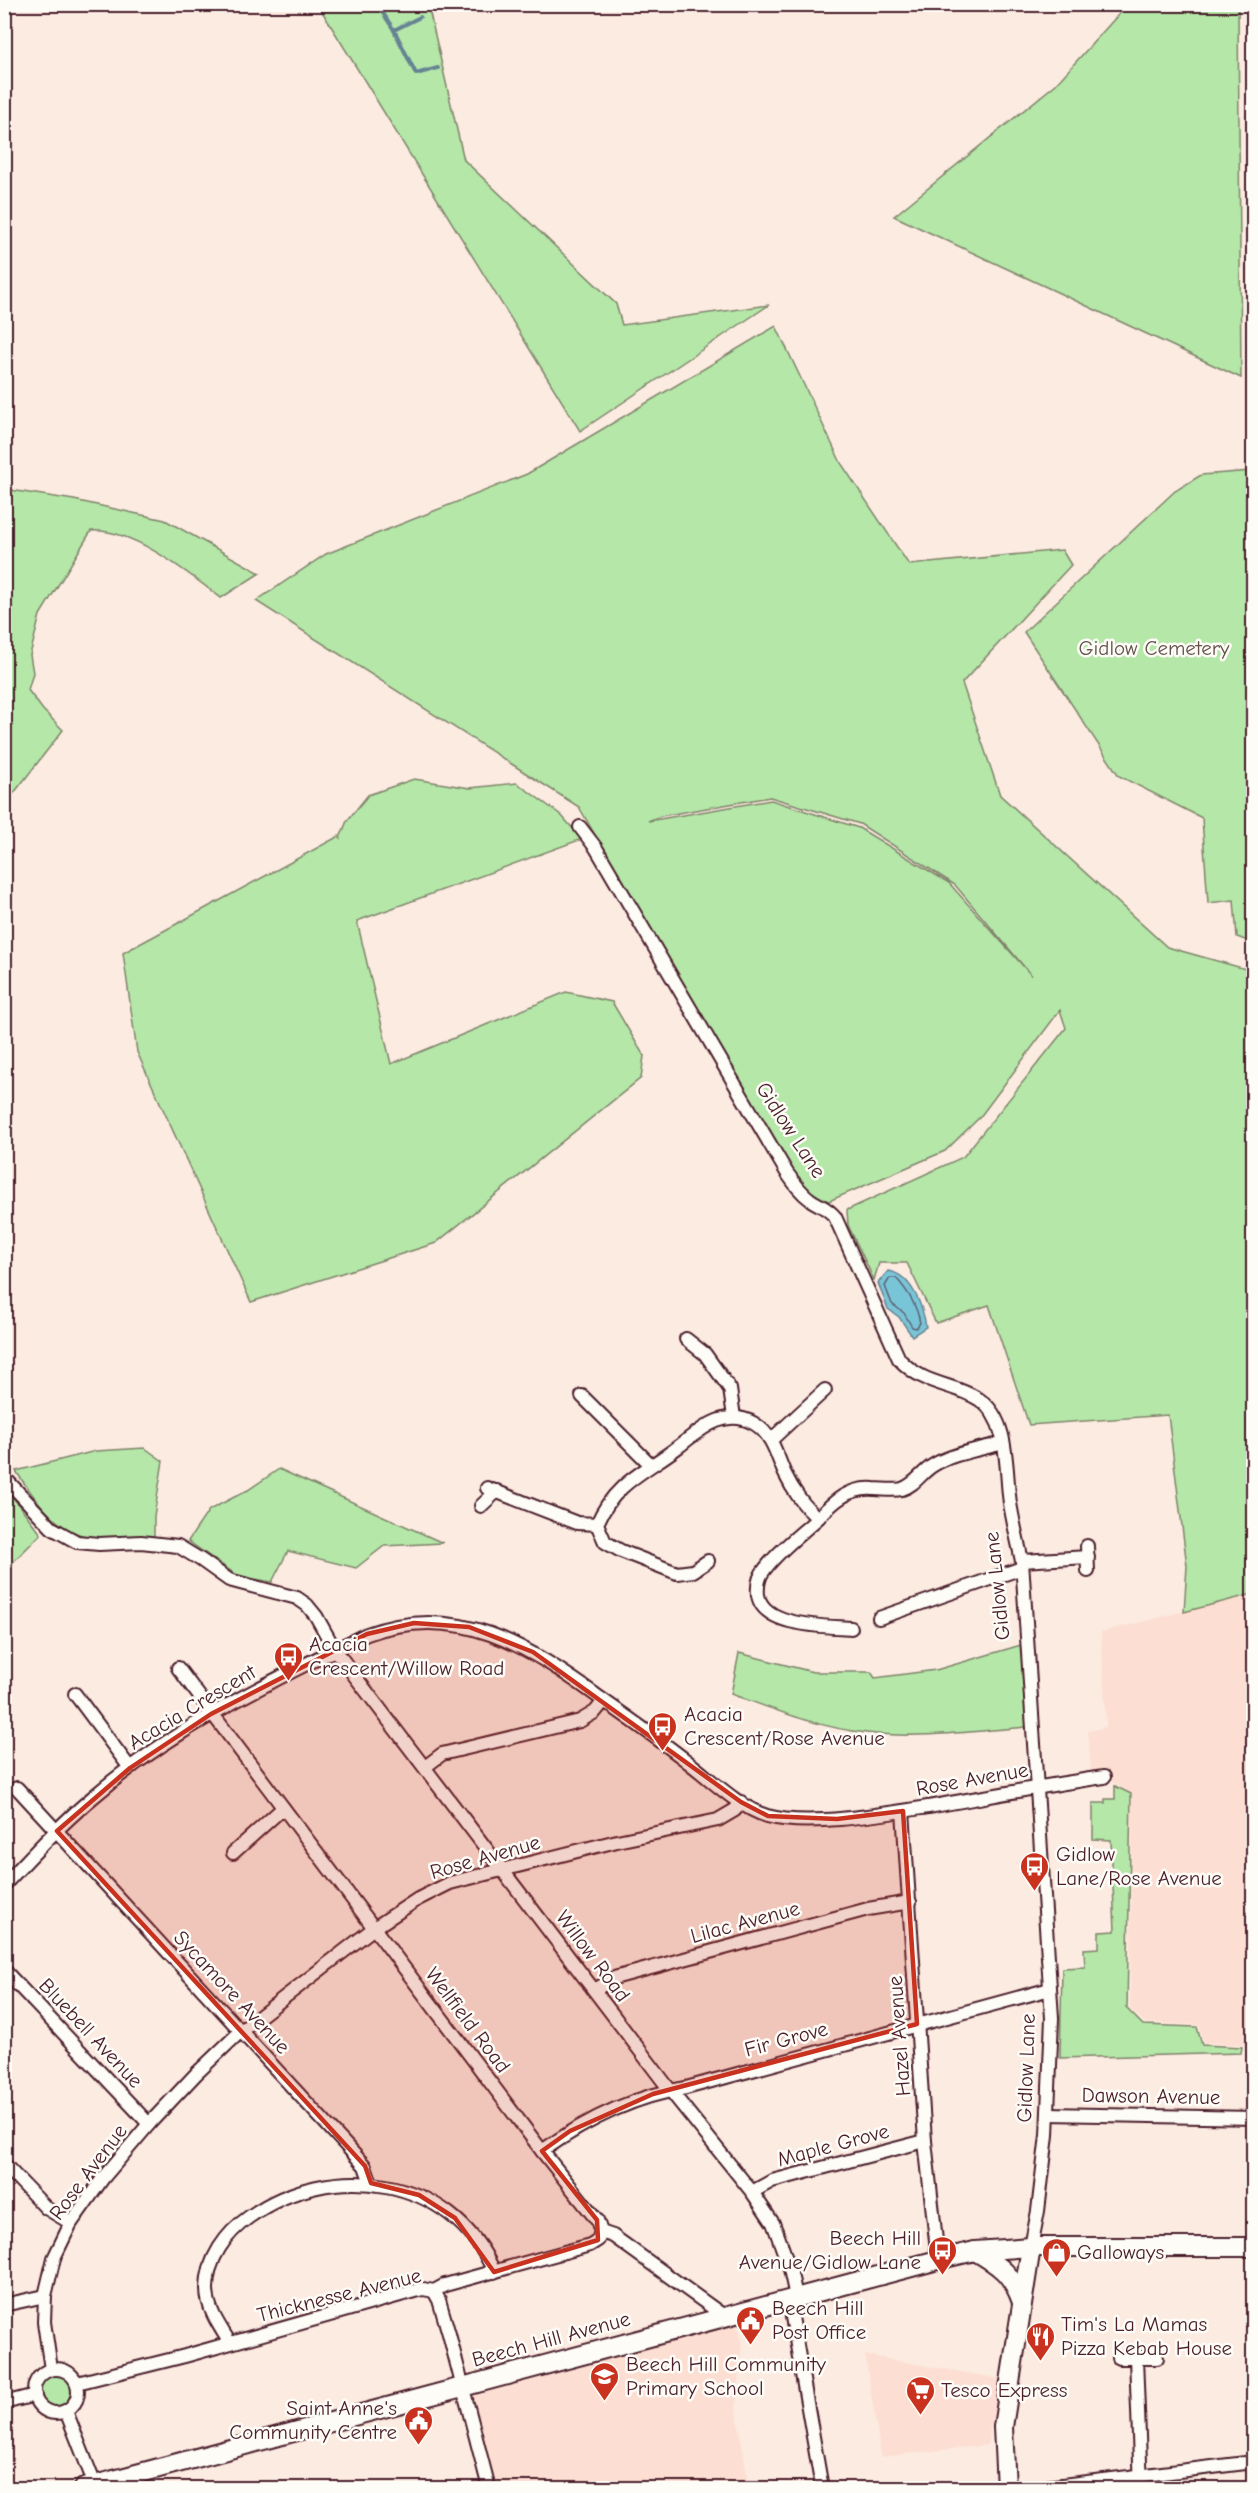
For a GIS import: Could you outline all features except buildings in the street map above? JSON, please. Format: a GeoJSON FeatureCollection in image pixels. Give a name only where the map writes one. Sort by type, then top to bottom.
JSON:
{"type":"FeatureCollection","features":[{"type":"Feature","properties":{"kind":"street","name":"Gidlow Lane"},"geometry":{"type":"LineString","coordinates":[[580,826],[596,848],[787,1173],[798,1188],[810,1199],[830,1209],[835,1217],[899,1359],[910,1371],[921,1378],[972,1397],[986,1406],[995,1416],[1003,1443],[1010,1505],[1022,1565],[1052,2018],[1048,2114],[1038,2211],[1003,2427],[1006,2488]]}},
{"type":"Feature","properties":{"kind":"street"},"geometry":{"type":"LineString","coordinates":[[686,1339],[705,1353],[730,1389],[734,1417]]}},
{"type":"Feature","properties":{"kind":"street"},"geometry":{"type":"LineString","coordinates":[[771,1440],[825,1390]]}},
{"type":"Feature","properties":{"kind":"street"},"geometry":{"type":"LineString","coordinates":[[582,1396],[651,1465]]}},
{"type":"Feature","properties":{"kind":"street"},"geometry":{"type":"LineString","coordinates":[[597,1524],[610,1499],[624,1484],[713,1422],[734,1417],[755,1424],[771,1440],[786,1476],[818,1518]]}},
{"type":"Feature","properties":{"kind":"street"},"geometry":{"type":"LineString","coordinates":[[851,1628],[796,1622],[765,1611],[759,1598],[757,1583],[765,1569],[834,1501],[852,1491],[902,1489],[914,1483],[931,1467],[942,1461],[1003,1443]]}},
{"type":"Feature","properties":{"kind":"street","name":"Willow Road"},"geometry":{"type":"LineString","coordinates":[[4,1477],[52,1528],[77,1542],[99,1544],[141,1542],[178,1546],[229,1580],[297,1598],[316,1616],[335,1650],[773,2223],[792,2298],[822,2488]]}},
{"type":"Feature","properties":{"kind":"street"},"geometry":{"type":"LineString","coordinates":[[481,1506],[492,1490],[577,1523],[597,1524]]}},
{"type":"Feature","properties":{"kind":"street"},"geometry":{"type":"LineString","coordinates":[[597,1524],[605,1542],[621,1551],[677,1573],[693,1571],[708,1561]]}},
{"type":"Feature","properties":{"kind":"street"},"geometry":{"type":"LineString","coordinates":[[879,1618],[1022,1565],[1088,1552],[1088,1571]]}},
{"type":"Feature","properties":{"kind":"street","name":"Acacia Crescent"},"geometry":{"type":"LineString","coordinates":[[4,1885],[92,1798],[130,1768],[211,1714],[367,1634],[397,1625],[432,1622],[469,1626],[504,1638],[533,1652],[741,1802]]}},
{"type":"Feature","properties":{"kind":"street","name":"Wellfield Road"},"geometry":{"type":"LineString","coordinates":[[178,1668],[542,2151],[597,2220],[601,2232]]}},
{"type":"Feature","properties":{"kind":"street"},"geometry":{"type":"LineString","coordinates":[[75,1694],[130,1768]]}},
{"type":"Feature","properties":{"kind":"street"},"geometry":{"type":"LineString","coordinates":[[425,1767],[442,1754],[580,1721],[595,1712],[604,1701]]}},
{"type":"Feature","properties":{"kind":"street","name":"Rose Avenue"},"geometry":{"type":"LineString","coordinates":[[51,2369],[44,2322],[45,2296],[54,2258],[70,2223],[103,2178],[149,2124],[241,2031],[374,1928],[418,1899],[450,1883],[718,1820],[727,1816],[741,1802],[768,1816],[837,1819],[903,1811],[1104,1776]]}},
{"type":"Feature","properties":{"kind":"street","name":"Sycamore Avenue"},"geometry":{"type":"LineString","coordinates":[[17,1788],[365,2166],[371,2183]]}},
{"type":"Feature","properties":{"kind":"street"},"geometry":{"type":"LineString","coordinates":[[233,1853],[283,1808]]}},
{"type":"Feature","properties":{"kind":"street","name":"Hazel Avenue"},"geometry":{"type":"LineString","coordinates":[[903,1811],[925,2141],[938,2259]]}},
{"type":"Feature","properties":{"kind":"street","name":"Lilac Avenue"},"geometry":{"type":"LineString","coordinates":[[595,1990],[614,1978],[868,1909],[910,1902]]}},
{"type":"Feature","properties":{"kind":"street","name":"Bluebell Avenue"},"geometry":{"type":"LineString","coordinates":[[4,1970],[149,2124]]}},
{"type":"Feature","properties":{"kind":"street","name":"Fir Grove"},"geometry":{"type":"LineString","coordinates":[[542,2151],[606,2112],[653,2094],[1050,1989]]}},
{"type":"Feature","properties":{"kind":"street","name":"Dawson Avenue"},"geometry":{"type":"LineString","coordinates":[[1048,2114],[1254,2118]]}},
{"type":"Feature","properties":{"kind":"street","name":"Maple Grove"},"geometry":{"type":"LineString","coordinates":[[752,2193],[772,2181],[925,2141]]}},
{"type":"Feature","properties":{"kind":"street"},"geometry":{"type":"LineString","coordinates":[[4,2164],[46,2208],[70,2223]]}},
{"type":"Feature","properties":{"kind":"street"},"geometry":{"type":"LineString","coordinates":[[230,2343],[212,2312],[207,2289],[212,2263],[227,2236],[241,2222],[296,2191],[338,2182],[371,2183],[401,2188],[419,2195],[455,2218],[482,2248],[494,2271]]}},
{"type":"Feature","properties":{"kind":"street"},"geometry":{"type":"LineString","coordinates":[[601,2232],[613,2236],[724,2316]]}},
{"type":"Feature","properties":{"kind":"street","name":"Thicknesse Avenue"},"geometry":{"type":"LineString","coordinates":[[77,2383],[423,2289],[434,2291],[445,2285],[590,2245],[598,2240],[601,2232]]}},
{"type":"Feature","properties":{"kind":"street","name":"Beech Hill Avenue"},"geometry":{"type":"LineString","coordinates":[[100,2486],[462,2386],[975,2251],[1031,2247],[1254,2247]]}},
{"type":"Feature","properties":{"kind":"street"},"geometry":{"type":"LineString","coordinates":[[975,2251],[1004,2270],[1012,2279],[1022,2302]]}},
{"type":"Feature","properties":{"kind":"street"},"geometry":{"type":"LineString","coordinates":[[434,2291],[439,2300],[489,2488]]}},
{"type":"Feature","properties":{"kind":"street"},"geometry":{"type":"LineString","coordinates":[[4,2305],[45,2296]]}},
{"type":"Feature","properties":{"kind":"street"},"geometry":{"type":"LineString","coordinates":[[1119,2358],[1156,2358]]}},
{"type":"Feature","properties":{"kind":"street"},"geometry":{"type":"LineString","coordinates":[[1136,2358],[1141,2482]]}},
{"type":"Feature","properties":{"kind":"street"},"geometry":{"type":"LineString","coordinates":[[51,2369],[64,2370],[77,2383],[77,2399],[66,2411],[48,2411],[38,2402],[35,2395],[39,2377],[51,2369]]}},
{"type":"Feature","properties":{"kind":"street"},"geometry":{"type":"LineString","coordinates":[[4,2403],[35,2395]]}},
{"type":"Feature","properties":{"kind":"street"},"geometry":{"type":"LineString","coordinates":[[66,2411],[100,2486]]}},
{"type":"Feature","properties":{"kind":"street"},"geometry":{"type":"LineString","coordinates":[[1037,2488],[1141,2482],[1254,2462]]}},
{"type":"Feature","properties":{"kind":"highlighted area"},"geometry":{"type":"Polygon","coordinates":[[[414,1623],[469,1627],[533,1652],[741,1802],[768,1816],[837,1819],[903,1811],[917,2024],[653,2094],[570,2131],[542,2151],[597,2220],[598,2240],[494,2272],[455,2218],[419,2195],[371,2183],[365,2166],[57,1831],[130,1768],[211,1714],[367,1634],[414,1623]]]}},
{"type":"Feature","properties":{"kind":"shaded area"},"geometry":{"type":"Polygon","coordinates":[[[1253,1594],[1253,2045],[1203,2043],[1199,2025],[1145,2023],[1130,2010],[1132,1794],[1104,1777],[1091,1773],[1088,1731],[1106,1727],[1101,1632],[1253,1594]]]}},
{"type":"Feature","properties":{"kind":"shaded area","name":"Beech Hill Community Primary School"},"geometry":{"type":"Polygon","coordinates":[[[737,2324],[742,2340],[736,2407],[749,2488],[497,2488],[472,2396],[737,2324]]]}},
{"type":"Feature","properties":{"kind":"shaded area"},"geometry":{"type":"Polygon","coordinates":[[[865,2355],[1001,2379],[987,2445],[881,2457],[865,2355]]]}},
{"type":"Feature","properties":{"kind":"green space"},"geometry":{"type":"Polygon","coordinates":[[[318,5],[428,5],[464,160],[616,304],[622,325],[769,305],[580,431],[318,5]]]}},
{"type":"Feature","properties":{"kind":"green space"},"geometry":{"type":"Polygon","coordinates":[[[1127,5],[1238,5],[1241,378],[894,216],[1056,84],[1127,5]]]}},
{"type":"Feature","properties":{"kind":"green space"},"geometry":{"type":"Polygon","coordinates":[[[776,326],[841,463],[909,565],[1062,550],[1071,565],[962,683],[1000,795],[1167,947],[1253,971],[1253,1594],[1184,1612],[1187,1566],[1168,1415],[1029,1425],[989,1305],[936,1323],[907,1263],[879,1263],[874,1280],[848,1225],[847,1210],[963,1157],[1066,1028],[1060,1010],[980,1117],[945,1151],[829,1201],[813,1196],[796,1176],[705,1027],[579,807],[256,601],[326,554],[527,474],[776,326]],[[770,797],[661,816],[648,821],[771,800],[859,828],[949,883],[1032,976],[955,885],[860,824],[770,797]]]}},
{"type":"Feature","properties":{"kind":"green space","name":"Gidlow Cemetery"},"geometry":{"type":"Polygon","coordinates":[[[1250,383],[1254,383],[1253,943],[1237,937],[1234,900],[1208,903],[1202,818],[1119,776],[1024,632],[1175,491],[1201,475],[1251,471],[1250,383]]]}},
{"type":"Feature","properties":{"kind":"green space"},"geometry":{"type":"Polygon","coordinates":[[[4,489],[74,500],[165,520],[260,573],[221,598],[176,565],[142,544],[107,532],[91,531],[40,615],[30,655],[33,673],[28,690],[43,710],[63,730],[14,793],[4,772],[4,489]]]}},
{"type":"Feature","properties":{"kind":"green space"},"geometry":{"type":"Polygon","coordinates":[[[414,779],[470,788],[517,783],[561,815],[582,839],[357,921],[391,1064],[566,992],[612,1002],[644,1056],[641,1078],[436,1243],[251,1302],[137,1052],[123,953],[339,836],[340,838],[347,821],[368,795],[414,779]]]}},
{"type":"Feature","properties":{"kind":"green space"},"geometry":{"type":"Polygon","coordinates":[[[145,1448],[163,1461],[154,1516],[154,1539],[95,1538],[67,1529],[42,1506],[16,1471],[96,1451],[145,1448]]]}},
{"type":"Feature","properties":{"kind":"green space"},"geometry":{"type":"Polygon","coordinates":[[[279,1469],[443,1543],[384,1546],[356,1568],[288,1551],[272,1582],[238,1576],[188,1541],[209,1510],[248,1490],[279,1469]]]}},
{"type":"Feature","properties":{"kind":"green space"},"geometry":{"type":"Polygon","coordinates":[[[5,1487],[41,1534],[4,1570],[5,1487]]]}},
{"type":"Feature","properties":{"kind":"green space"},"geometry":{"type":"Polygon","coordinates":[[[1021,1645],[1027,1727],[927,1735],[887,1735],[849,1731],[815,1723],[731,1694],[739,1653],[813,1672],[871,1672],[875,1678],[936,1670],[1021,1645]]]}},
{"type":"Feature","properties":{"kind":"green space"},"geometry":{"type":"Polygon","coordinates":[[[1115,1786],[1131,1794],[1127,2009],[1143,2025],[1197,2027],[1202,2045],[1242,2047],[1241,2053],[1060,2058],[1062,1968],[1085,1967],[1084,1949],[1099,1948],[1099,1932],[1115,1931],[1111,1840],[1093,1839],[1093,1803],[1105,1803],[1105,1799],[1115,1799],[1115,1786]]]}},
{"type":"Feature","properties":{"kind":"green space"},"geometry":{"type":"Polygon","coordinates":[[[56,2374],[68,2378],[72,2390],[68,2402],[56,2406],[44,2402],[40,2390],[44,2378],[56,2374]]]}},
{"type":"Feature","properties":{"kind":"water"},"geometry":{"type":"Polygon","coordinates":[[[888,1271],[903,1278],[919,1301],[926,1327],[912,1336],[899,1317],[888,1309],[878,1283],[888,1271]]]}},
{"type":"Feature","properties":{"kind":"waterway"},"geometry":{"type":"LineString","coordinates":[[377,4],[394,30],[416,74],[438,68]]}},
{"type":"Feature","properties":{"kind":"waterway"},"geometry":{"type":"LineString","coordinates":[[394,30],[420,17]]}},
{"type":"Feature","properties":{"kind":"place","name":"Acacia Crescent/Willow Road"},"geometry":{"type":"Point","coordinates":[288,1682]}},
{"type":"Feature","properties":{"kind":"place","name":"Acacia Crescent/Rose Avenue"},"geometry":{"type":"Point","coordinates":[663,1752]}},
{"type":"Feature","properties":{"kind":"place","name":"Gidlow Lane/Rose Avenue"},"geometry":{"type":"Point","coordinates":[1035,1892]}},
{"type":"Feature","properties":{"kind":"place","name":"Beech Hill Avenue/Gidlow Lane"},"geometry":{"type":"Point","coordinates":[942,2276]}},
{"type":"Feature","properties":{"kind":"place","name":"Galloways"},"geometry":{"type":"Point","coordinates":[1056,2278]}},
{"type":"Feature","properties":{"kind":"place","name":"Beech Hill Post Office"},"geometry":{"type":"Point","coordinates":[751,2346]}},
{"type":"Feature","properties":{"kind":"place","name":"Tim's La Mamas Pizza Kebab House"},"geometry":{"type":"Point","coordinates":[1040,2362]}},
{"type":"Feature","properties":{"kind":"place","name":"Beech Hill Community Primary School"},"geometry":{"type":"Point","coordinates":[605,2402]}},
{"type":"Feature","properties":{"kind":"place","name":"Tesco Express"},"geometry":{"type":"Point","coordinates":[920,2416]}},
{"type":"Feature","properties":{"kind":"place","name":"Saint Anne's Community Centre"},"geometry":{"type":"Point","coordinates":[418,2446]}}]}
